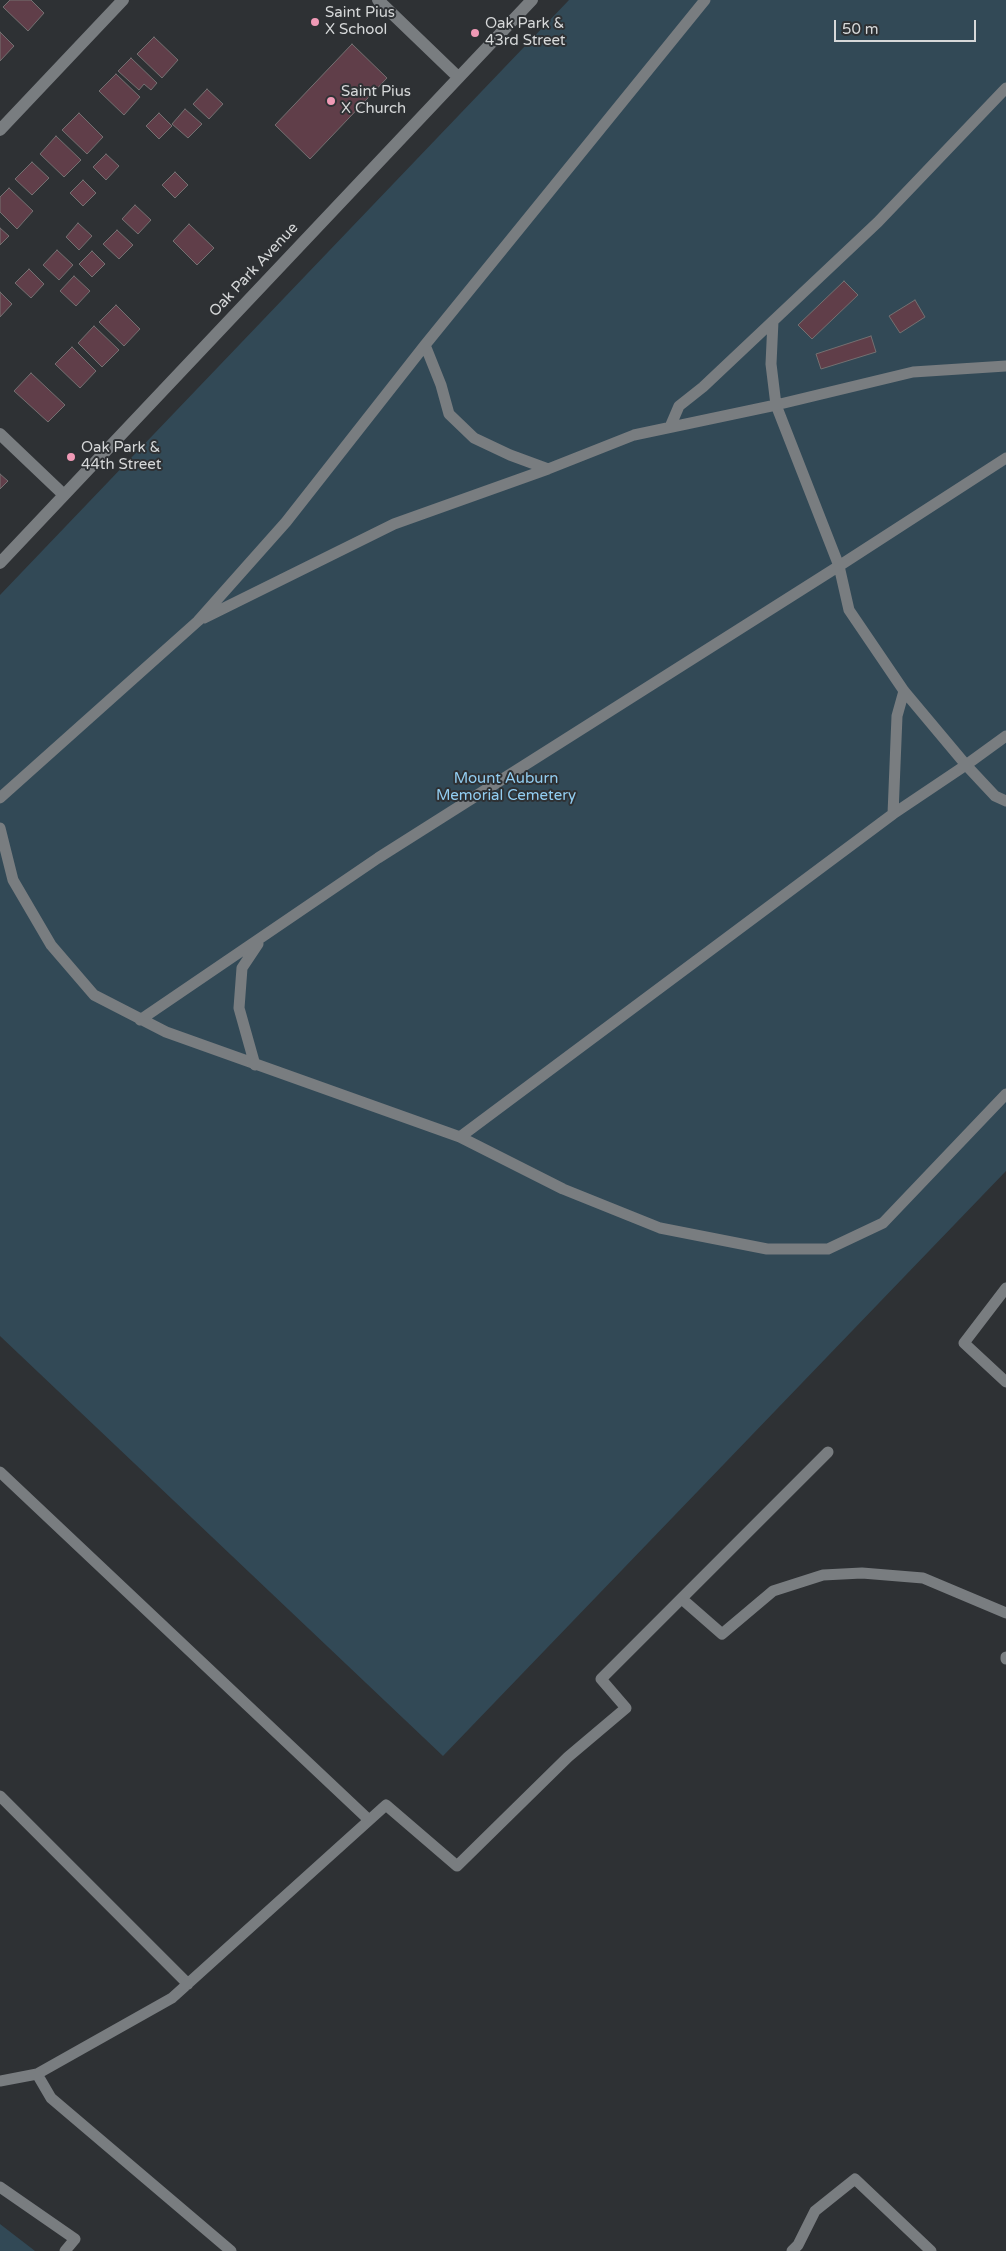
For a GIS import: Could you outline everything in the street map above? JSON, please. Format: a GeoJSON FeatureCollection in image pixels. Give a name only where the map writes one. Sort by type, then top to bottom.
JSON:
{"type":"FeatureCollection","features":[{"type":"Feature","properties":{"kind":"street"},"geometry":{"type":"LineString","coordinates":[[0,130],[123,0]]}},
{"type":"Feature","properties":{"kind":"street"},"geometry":{"type":"LineString","coordinates":[[378,0],[458,77]]}},
{"type":"Feature","properties":{"kind":"street","name":"Oak Park Avenue"},"geometry":{"type":"LineString","coordinates":[[0,563],[532,0]]}},
{"type":"Feature","properties":{"kind":"street"},"geometry":{"type":"LineString","coordinates":[[0,434],[64,495]]}},
{"type":"Feature","properties":{"kind":"lane"},"geometry":{"type":"LineString","coordinates":[[0,798],[198,621],[286,522],[425,345],[705,0]]}},
{"type":"Feature","properties":{"kind":"lane"},"geometry":{"type":"LineString","coordinates":[[670,427],[679,406],[703,387],[878,222],[1006,88]]}},
{"type":"Feature","properties":{"kind":"lane"},"geometry":{"type":"LineString","coordinates":[[773,321],[771,364],[776,405],[839,566],[849,610],[904,691],[966,765],[995,796],[1006,801]]}},
{"type":"Feature","properties":{"kind":"lane"},"geometry":{"type":"LineString","coordinates":[[425,345],[441,385],[449,414],[474,438],[510,455],[548,469]]}},
{"type":"Feature","properties":{"kind":"lane"},"geometry":{"type":"LineString","coordinates":[[198,621],[394,524],[548,469],[634,435],[776,405],[913,372],[1006,366]]}},
{"type":"Feature","properties":{"kind":"lane"},"geometry":{"type":"LineString","coordinates":[[140,1020],[378,858],[1006,458]]}},
{"type":"Feature","properties":{"kind":"lane"},"geometry":{"type":"LineString","coordinates":[[893,814],[898,716],[904,691]]}},
{"type":"Feature","properties":{"kind":"lane"},"geometry":{"type":"LineString","coordinates":[[460,1136],[893,814],[1006,736]]}},
{"type":"Feature","properties":{"kind":"lane"},"geometry":{"type":"LineString","coordinates":[[0,828],[13,880],[51,945],[94,995],[140,1020],[255,1065],[460,1136],[563,1189],[660,1228],[766,1249],[828,1250],[883,1222],[1006,1094]]}},
{"type":"Feature","properties":{"kind":"lane"},"geometry":{"type":"LineString","coordinates":[[255,1065],[239,1008],[242,968],[262,938]]}},
{"type":"Feature","properties":{"kind":"lane"},"geometry":{"type":"LineString","coordinates":[[1006,1288],[964,1343],[1006,1382]]}},
{"type":"Feature","properties":{"kind":"lane"},"geometry":{"type":"LineString","coordinates":[[0,2081],[37,2074],[172,1998],[386,1805],[457,1866],[568,1757],[626,1708],[601,1679],[828,1452]]}},
{"type":"Feature","properties":{"kind":"lane"},"geometry":{"type":"LineString","coordinates":[[0,1472],[369,1820]]}},
{"type":"Feature","properties":{"kind":"lane"},"geometry":{"type":"LineString","coordinates":[[682,1599],[722,1634],[773,1591],[823,1575],[862,1573],[924,1578],[1006,1613]]}},
{"type":"Feature","properties":{"kind":"lane"},"geometry":{"type":"LineString","coordinates":[[0,1796],[188,1984]]}},
{"type":"Feature","properties":{"kind":"lane"},"geometry":{"type":"LineString","coordinates":[[37,2074],[51,2098],[231,2251]]}},
{"type":"Feature","properties":{"kind":"lane"},"geometry":{"type":"LineString","coordinates":[[792,2251],[798,2245],[815,2211],[855,2179],[931,2251]]}},
{"type":"Feature","properties":{"kind":"lane"},"geometry":{"type":"LineString","coordinates":[[0,2187],[75,2240],[65,2251]]}},
{"type":"Feature","properties":{"kind":"green space","name":"Mount Auburn Memorial Cemetery"},"geometry":{"type":"Polygon","coordinates":[[[569,0],[1006,0],[1006,1171],[443,1756],[0,1336],[0,595],[569,0]]]}},
{"type":"Feature","properties":{"kind":"green space"},"geometry":{"type":"Polygon","coordinates":[[[0,2224],[35,2251],[0,2251],[0,2224]]]}},
{"type":"Feature","properties":{"kind":"building"},"geometry":{"type":"Polygon","coordinates":[[[10,0],[31,0],[44,13],[28,31],[3,7],[10,0]]]}},
{"type":"Feature","properties":{"kind":"building"},"geometry":{"type":"Polygon","coordinates":[[[0,32],[14,46],[0,61],[0,32]]]}},
{"type":"Feature","properties":{"kind":"building"},"geometry":{"type":"Polygon","coordinates":[[[154,37],[178,60],[162,78],[137,54],[154,37]]]}},
{"type":"Feature","properties":{"kind":"building","name":"Saint Pius X Church"},"geometry":{"type":"Polygon","coordinates":[[[352,44],[387,78],[310,159],[275,125],[352,44]]]}},
{"type":"Feature","properties":{"kind":"building"},"geometry":{"type":"Polygon","coordinates":[[[131,58],[157,83],[151,90],[144,84],[139,90],[118,71],[131,58]]]}},
{"type":"Feature","properties":{"kind":"building"},"geometry":{"type":"Polygon","coordinates":[[[116,74],[140,97],[124,115],[99,91],[116,74]]]}},
{"type":"Feature","properties":{"kind":"building"},"geometry":{"type":"Polygon","coordinates":[[[207,89],[223,104],[209,119],[193,104],[207,89]]]}},
{"type":"Feature","properties":{"kind":"building"},"geometry":{"type":"Polygon","coordinates":[[[185,109],[202,124],[188,138],[172,124],[185,109]]]}},
{"type":"Feature","properties":{"kind":"building"},"geometry":{"type":"Polygon","coordinates":[[[79,113],[103,137],[87,154],[62,130],[79,113]]]}},
{"type":"Feature","properties":{"kind":"building"},"geometry":{"type":"Polygon","coordinates":[[[159,113],[172,126],[159,139],[146,126],[159,113]]]}},
{"type":"Feature","properties":{"kind":"building"},"geometry":{"type":"Polygon","coordinates":[[[56,136],[81,160],[64,177],[40,154],[56,136]]]}},
{"type":"Feature","properties":{"kind":"building"},"geometry":{"type":"Polygon","coordinates":[[[106,154],[119,166],[106,180],[93,167],[106,154]]]}},
{"type":"Feature","properties":{"kind":"building"},"geometry":{"type":"Polygon","coordinates":[[[32,162],[49,178],[32,195],[15,179],[32,162]]]}},
{"type":"Feature","properties":{"kind":"building"},"geometry":{"type":"Polygon","coordinates":[[[175,172],[188,185],[175,198],[162,185],[175,172]]]}},
{"type":"Feature","properties":{"kind":"building"},"geometry":{"type":"Polygon","coordinates":[[[83,180],[96,193],[83,206],[70,193],[83,180]]]}},
{"type":"Feature","properties":{"kind":"building"},"geometry":{"type":"Polygon","coordinates":[[[9,188],[33,211],[17,229],[0,212],[0,197],[9,188]]]}},
{"type":"Feature","properties":{"kind":"building"},"geometry":{"type":"Polygon","coordinates":[[[135,205],[151,220],[138,234],[122,219],[135,205]]]}},
{"type":"Feature","properties":{"kind":"building"},"geometry":{"type":"Polygon","coordinates":[[[78,223],[92,236],[79,250],[66,237],[78,223]]]}},
{"type":"Feature","properties":{"kind":"building"},"geometry":{"type":"Polygon","coordinates":[[[189,224],[214,248],[197,265],[173,241],[189,224]]]}},
{"type":"Feature","properties":{"kind":"building"},"geometry":{"type":"Polygon","coordinates":[[[0,228],[9,236],[0,245],[0,228]]]}},
{"type":"Feature","properties":{"kind":"building"},"geometry":{"type":"Polygon","coordinates":[[[117,230],[133,245],[119,259],[103,244],[117,230]]]}},
{"type":"Feature","properties":{"kind":"building"},"geometry":{"type":"Polygon","coordinates":[[[57,250],[73,265],[59,280],[43,265],[57,250]]]}},
{"type":"Feature","properties":{"kind":"building"},"geometry":{"type":"Polygon","coordinates":[[[92,251],[105,264],[92,277],[79,264],[92,251]]]}},
{"type":"Feature","properties":{"kind":"building"},"geometry":{"type":"Polygon","coordinates":[[[29,269],[44,284],[31,298],[15,283],[29,269]]]}},
{"type":"Feature","properties":{"kind":"building"},"geometry":{"type":"Polygon","coordinates":[[[74,276],[90,291],[76,306],[60,291],[74,276]]]}},
{"type":"Feature","properties":{"kind":"building"},"geometry":{"type":"Polygon","coordinates":[[[844,281],[858,295],[812,339],[798,325],[844,281]]]}},
{"type":"Feature","properties":{"kind":"building"},"geometry":{"type":"Polygon","coordinates":[[[0,292],[12,304],[0,317],[0,292]]]}},
{"type":"Feature","properties":{"kind":"building"},"geometry":{"type":"Polygon","coordinates":[[[915,300],[925,317],[900,333],[889,316],[915,300]]]}},
{"type":"Feature","properties":{"kind":"building"},"geometry":{"type":"Polygon","coordinates":[[[116,305],[140,329],[124,346],[99,322],[116,305]]]}},
{"type":"Feature","properties":{"kind":"building"},"geometry":{"type":"Polygon","coordinates":[[[94,326],[119,350],[102,367],[78,343],[94,326]]]}},
{"type":"Feature","properties":{"kind":"building"},"geometry":{"type":"Polygon","coordinates":[[[871,336],[876,352],[821,369],[816,354],[871,336]]]}},
{"type":"Feature","properties":{"kind":"building"},"geometry":{"type":"Polygon","coordinates":[[[72,347],[96,371],[80,388],[55,364],[72,347]]]}},
{"type":"Feature","properties":{"kind":"building"},"geometry":{"type":"Polygon","coordinates":[[[31,373],[65,405],[48,422],[14,391],[31,373]]]}},
{"type":"Feature","properties":{"kind":"building"},"geometry":{"type":"Polygon","coordinates":[[[0,474],[8,481],[0,489],[0,474]]]}},
{"type":"Feature","properties":{"kind":"place","name":"Saint Pius X School"},"geometry":{"type":"Point","coordinates":[315,22]}},
{"type":"Feature","properties":{"kind":"place","name":"Oak Park & 43rd Street"},"geometry":{"type":"Point","coordinates":[475,33]}},
{"type":"Feature","properties":{"kind":"place","name":"Saint Pius X Church"},"geometry":{"type":"Point","coordinates":[331,101]}},
{"type":"Feature","properties":{"kind":"place","name":"Oak Park & 44th Street"},"geometry":{"type":"Point","coordinates":[71,457]}}]}
